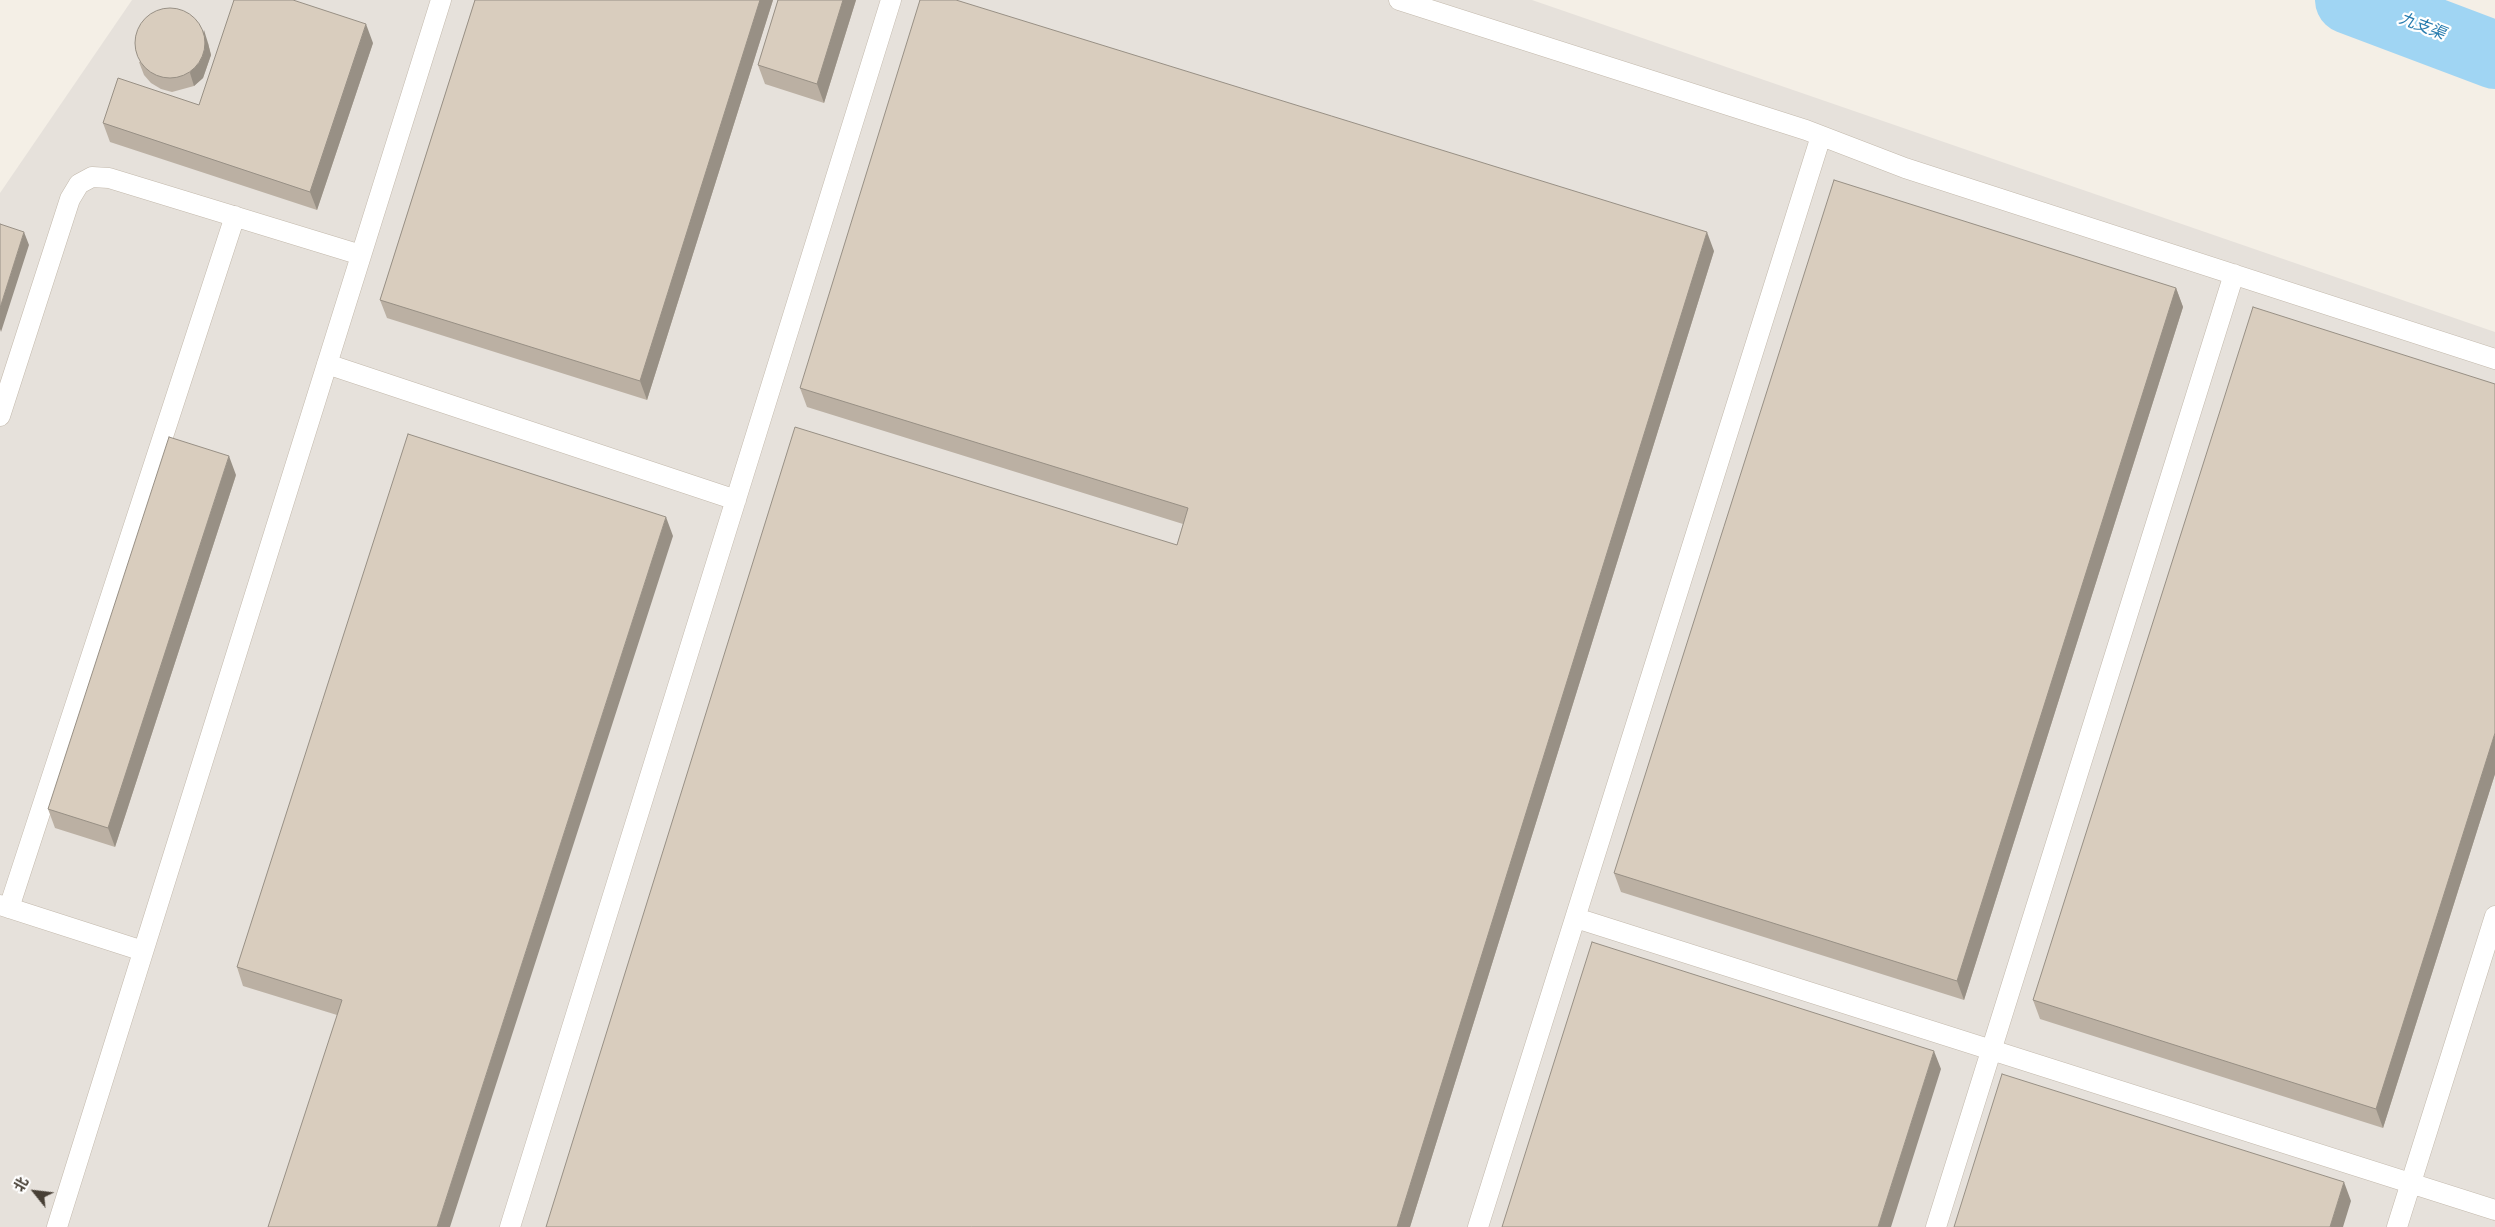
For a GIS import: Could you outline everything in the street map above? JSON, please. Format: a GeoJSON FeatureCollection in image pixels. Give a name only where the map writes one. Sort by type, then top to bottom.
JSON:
{"type":"FeatureCollection","features":[{"type":"Feature","properties":{"kind":"lane"},"geometry":{"type":"LineString","coordinates":[[57,1227],[441,0]]}},
{"type":"Feature","properties":{"kind":"lane"},"geometry":{"type":"LineString","coordinates":[[510,1227],[891,0]]}},
{"type":"Feature","properties":{"kind":"lane"},"geometry":{"type":"LineString","coordinates":[[1399,0],[1821,136],[1905,168],[2495,359]]}},
{"type":"Feature","properties":{"kind":"lane"},"geometry":{"type":"LineString","coordinates":[[1478,1227],[1821,136]]}},
{"type":"Feature","properties":{"kind":"lane"},"geometry":{"type":"LineString","coordinates":[[0,416],[70,199],[79,184],[92,177],[109,178],[361,255]]}},
{"type":"Feature","properties":{"kind":"lane"},"geometry":{"type":"LineString","coordinates":[[143,951],[4,906],[235,216]]}},
{"type":"Feature","properties":{"kind":"lane"},"geometry":{"type":"LineString","coordinates":[[1936,1227],[2234,274]]}},
{"type":"Feature","properties":{"kind":"lane"},"geometry":{"type":"LineString","coordinates":[[327,364],[736,500]]}},
{"type":"Feature","properties":{"kind":"lane"},"geometry":{"type":"LineString","coordinates":[[2397,1227],[2495,916]]}},
{"type":"Feature","properties":{"kind":"lane"},"geometry":{"type":"LineString","coordinates":[[1576,918],[2495,1210]]}},
{"type":"Feature","properties":{"kind":"shaded area"},"geometry":{"type":"Polygon","coordinates":[[[132,0],[1532,0],[2495,332],[2495,1227],[0,1227],[0,193],[132,0]]]}},
{"type":"Feature","properties":{"kind":"building"},"geometry":{"type":"Polygon","coordinates":[[[234,0],[293,0],[366,24],[310,192],[103,123],[118,78],[199,105],[234,0]]]}},
{"type":"Feature","properties":{"kind":"building"},"geometry":{"type":"Polygon","coordinates":[[[475,0],[760,0],[640,381],[380,300],[475,0]]]}},
{"type":"Feature","properties":{"kind":"building"},"geometry":{"type":"Polygon","coordinates":[[[778,0],[843,0],[817,84],[758,65],[778,0]]]}},
{"type":"Feature","properties":{"kind":"building"},"geometry":{"type":"Polygon","coordinates":[[[920,0],[956,0],[1707,232],[1397,1227],[546,1227],[795,427],[1177,545],[1188,508],[800,388],[920,0]]]}},
{"type":"Feature","properties":{"kind":"building"},"geometry":{"type":"Polygon","coordinates":[[[177,8],[190,14],[199,23],[203,29],[205,43],[203,57],[195,68],[184,76],[163,78],[156,76],[145,68],[137,57],[135,36],[137,29],[145,18],[156,10],[177,8]]]}},
{"type":"Feature","properties":{"kind":"building"},"geometry":{"type":"Polygon","coordinates":[[[1834,180],[2176,288],[1957,981],[1614,873],[1834,180]]]}},
{"type":"Feature","properties":{"kind":"building"},"geometry":{"type":"Polygon","coordinates":[[[0,224],[24,232],[0,308],[0,224]]]}},
{"type":"Feature","properties":{"kind":"building"},"geometry":{"type":"Polygon","coordinates":[[[2253,307],[2495,384],[2495,733],[2376,1109],[2033,1000],[2253,307]]]}},
{"type":"Feature","properties":{"kind":"building"},"geometry":{"type":"Polygon","coordinates":[[[408,434],[666,517],[437,1227],[268,1227],[342,1000],[237,967],[408,434]]]}},
{"type":"Feature","properties":{"kind":"building"},"geometry":{"type":"Polygon","coordinates":[[[169,437],[229,456],[108,828],[48,809],[169,437]]]}},
{"type":"Feature","properties":{"kind":"building"},"geometry":{"type":"Polygon","coordinates":[[[1592,942],[1934,1051],[1878,1227],[1502,1227],[1592,942]]]}},
{"type":"Feature","properties":{"kind":"building"},"geometry":{"type":"Polygon","coordinates":[[[2002,1074],[2344,1182],[2330,1227],[1954,1227],[2002,1074]]]}},
{"type":"Feature","properties":{"kind":"waterway","name":"九支渠"},"geometry":{"type":"LineString","coordinates":[[2349,0],[2495,55]]}}]}
